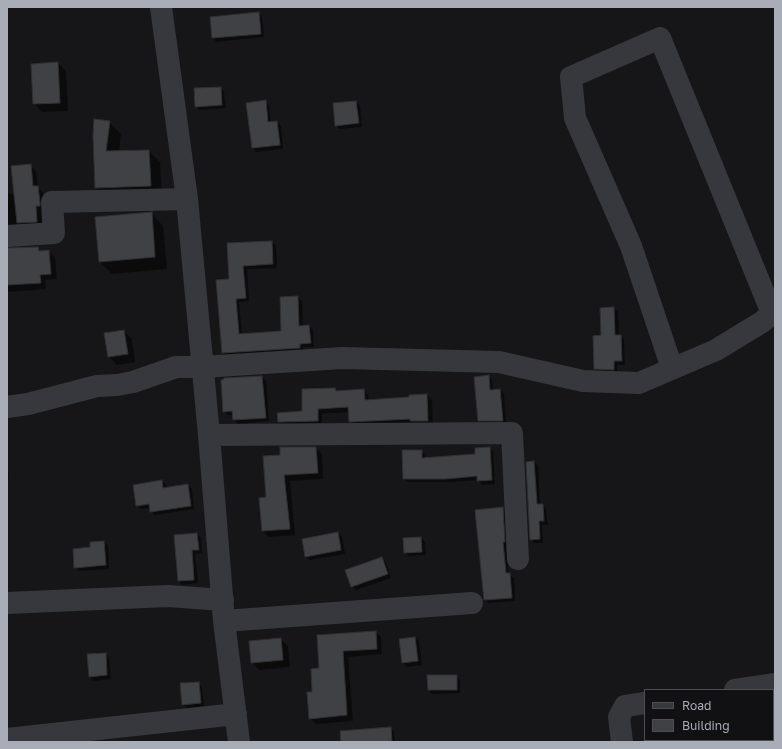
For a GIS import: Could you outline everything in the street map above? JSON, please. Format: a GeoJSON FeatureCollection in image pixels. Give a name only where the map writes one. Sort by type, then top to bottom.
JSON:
{"type":"FeatureCollection","features":[{"type":"Feature","properties":{"kind":"street"},"geometry":{"type":"LineString","coordinates":[[162,7],[186,199],[209,435],[224,621],[240,742]]}},
{"type":"Feature","properties":{"kind":"street"},"geometry":{"type":"LineString","coordinates":[[7,407],[28,404],[90,388],[133,382],[176,367],[202,367],[342,358],[499,362],[583,381],[639,383],[716,350],[762,322],[774,312],[660,38],[571,76],[575,118],[631,246],[672,368]]}},
{"type":"Feature","properties":{"kind":"street"},"geometry":{"type":"LineString","coordinates":[[7,236],[54,233],[52,202],[186,199]]}},
{"type":"Feature","properties":{"kind":"street"},"geometry":{"type":"LineString","coordinates":[[209,435],[512,434],[518,559]]}},
{"type":"Feature","properties":{"kind":"street"},"geometry":{"type":"LineString","coordinates":[[7,603],[168,596],[223,600]]}},
{"type":"Feature","properties":{"kind":"street"},"geometry":{"type":"LineString","coordinates":[[224,621],[472,603]]}},
{"type":"Feature","properties":{"kind":"street"},"geometry":{"type":"LineString","coordinates":[[742,689],[775,684]]}},
{"type":"Feature","properties":{"kind":"street"},"geometry":{"type":"LineString","coordinates":[[622,742],[619,717],[625,706],[644,703]]}},
{"type":"Feature","properties":{"kind":"street"},"geometry":{"type":"LineString","coordinates":[[7,739],[236,714]]}},
{"type":"Feature","properties":{"kind":"building"},"geometry":{"type":"Polygon","coordinates":[[[259,12],[261,34],[212,38],[210,17],[259,12]]]}},
{"type":"Feature","properties":{"kind":"building"},"geometry":{"type":"Polygon","coordinates":[[[58,62],[60,103],[33,104],[31,64],[58,62]]]}},
{"type":"Feature","properties":{"kind":"building"},"geometry":{"type":"Polygon","coordinates":[[[221,87],[222,105],[195,107],[194,88],[221,87]]]}},
{"type":"Feature","properties":{"kind":"building"},"geometry":{"type":"Polygon","coordinates":[[[266,100],[268,122],[277,121],[280,145],[252,148],[246,103],[266,100]]]}},
{"type":"Feature","properties":{"kind":"building"},"geometry":{"type":"Polygon","coordinates":[[[356,101],[359,123],[335,126],[333,103],[356,101]]]}},
{"type":"Feature","properties":{"kind":"building"},"geometry":{"type":"Polygon","coordinates":[[[94,119],[110,121],[106,151],[149,150],[151,186],[95,188],[93,136],[94,119]]]}},
{"type":"Feature","properties":{"kind":"building"},"geometry":{"type":"Polygon","coordinates":[[[31,164],[33,186],[38,186],[40,203],[40,206],[36,206],[37,222],[17,223],[11,166],[31,164]]]}},
{"type":"Feature","properties":{"kind":"building"},"geometry":{"type":"Polygon","coordinates":[[[152,212],[155,257],[99,262],[95,217],[152,212]]]}},
{"type":"Feature","properties":{"kind":"building"},"geometry":{"type":"Polygon","coordinates":[[[272,241],[273,264],[243,266],[246,298],[236,299],[239,334],[281,331],[280,297],[298,296],[299,326],[309,325],[311,343],[300,344],[300,348],[222,353],[216,280],[229,279],[227,243],[272,241]]]}},
{"type":"Feature","properties":{"kind":"building"},"geometry":{"type":"Polygon","coordinates":[[[38,247],[39,251],[49,250],[51,274],[40,275],[41,283],[7,285],[7,248],[38,247]]]}},
{"type":"Feature","properties":{"kind":"building"},"geometry":{"type":"Polygon","coordinates":[[[614,307],[615,335],[621,335],[622,361],[614,361],[614,370],[594,369],[593,336],[601,335],[600,308],[614,307]]]}},
{"type":"Feature","properties":{"kind":"building"},"geometry":{"type":"Polygon","coordinates":[[[124,330],[128,354],[108,357],[104,333],[124,330]]]}},
{"type":"Feature","properties":{"kind":"building"},"geometry":{"type":"Polygon","coordinates":[[[489,375],[490,390],[500,389],[503,421],[478,421],[474,377],[489,375]]]}},
{"type":"Feature","properties":{"kind":"building"},"geometry":{"type":"Polygon","coordinates":[[[262,376],[266,418],[233,420],[232,411],[223,412],[221,380],[224,378],[262,376]]]}},
{"type":"Feature","properties":{"kind":"building"},"geometry":{"type":"Polygon","coordinates":[[[335,388],[336,391],[364,389],[365,400],[409,397],[409,395],[427,394],[428,421],[410,421],[410,419],[349,422],[348,407],[318,409],[318,421],[278,422],[277,413],[302,411],[302,389],[335,388]]]}},
{"type":"Feature","properties":{"kind":"building"},"geometry":{"type":"Polygon","coordinates":[[[280,447],[316,447],[318,473],[284,475],[290,529],[262,531],[259,498],[266,497],[263,456],[280,455],[280,447]]]}},
{"type":"Feature","properties":{"kind":"building"},"geometry":{"type":"Polygon","coordinates":[[[490,447],[492,480],[477,481],[477,476],[446,479],[403,479],[402,450],[422,450],[422,458],[475,454],[475,448],[490,447]]]}},
{"type":"Feature","properties":{"kind":"building"},"geometry":{"type":"Polygon","coordinates":[[[534,461],[537,504],[543,504],[544,521],[539,521],[540,539],[530,540],[526,462],[534,461]]]}},
{"type":"Feature","properties":{"kind":"building"},"geometry":{"type":"Polygon","coordinates":[[[162,480],[163,488],[188,484],[191,506],[150,512],[149,504],[136,506],[133,485],[162,480]]]}},
{"type":"Feature","properties":{"kind":"building"},"geometry":{"type":"Polygon","coordinates":[[[503,507],[505,542],[503,542],[506,573],[510,573],[512,598],[484,600],[475,510],[503,507]]]}},
{"type":"Feature","properties":{"kind":"building"},"geometry":{"type":"Polygon","coordinates":[[[338,532],[341,550],[305,557],[302,539],[338,532]]]}},
{"type":"Feature","properties":{"kind":"building"},"geometry":{"type":"Polygon","coordinates":[[[197,533],[199,550],[192,550],[194,580],[178,581],[174,535],[197,533]]]}},
{"type":"Feature","properties":{"kind":"building"},"geometry":{"type":"Polygon","coordinates":[[[421,537],[422,552],[404,553],[403,538],[421,537]]]}},
{"type":"Feature","properties":{"kind":"building"},"geometry":{"type":"Polygon","coordinates":[[[104,541],[106,565],[74,568],[73,549],[90,547],[90,542],[104,541]]]}},
{"type":"Feature","properties":{"kind":"building"},"geometry":{"type":"Polygon","coordinates":[[[382,557],[388,574],[351,587],[345,570],[382,557]]]}},
{"type":"Feature","properties":{"kind":"building"},"geometry":{"type":"Polygon","coordinates":[[[376,631],[377,649],[343,651],[347,715],[309,719],[307,692],[312,692],[311,669],[319,668],[317,635],[376,631]]]}},
{"type":"Feature","properties":{"kind":"building"},"geometry":{"type":"Polygon","coordinates":[[[415,637],[418,661],[402,663],[399,639],[415,637]]]}},
{"type":"Feature","properties":{"kind":"building"},"geometry":{"type":"Polygon","coordinates":[[[281,638],[283,660],[251,663],[249,641],[281,638]]]}},
{"type":"Feature","properties":{"kind":"building"},"geometry":{"type":"Polygon","coordinates":[[[106,653],[107,675],[89,677],[87,654],[106,653]]]}},
{"type":"Feature","properties":{"kind":"building"},"geometry":{"type":"Polygon","coordinates":[[[427,675],[457,675],[457,690],[428,690],[427,675]]]}},
{"type":"Feature","properties":{"kind":"building"},"geometry":{"type":"Polygon","coordinates":[[[199,682],[201,703],[182,705],[180,683],[199,682]]]}},
{"type":"Feature","properties":{"kind":"building"},"geometry":{"type":"Polygon","coordinates":[[[391,727],[392,742],[341,742],[340,731],[391,727]]]}}]}
